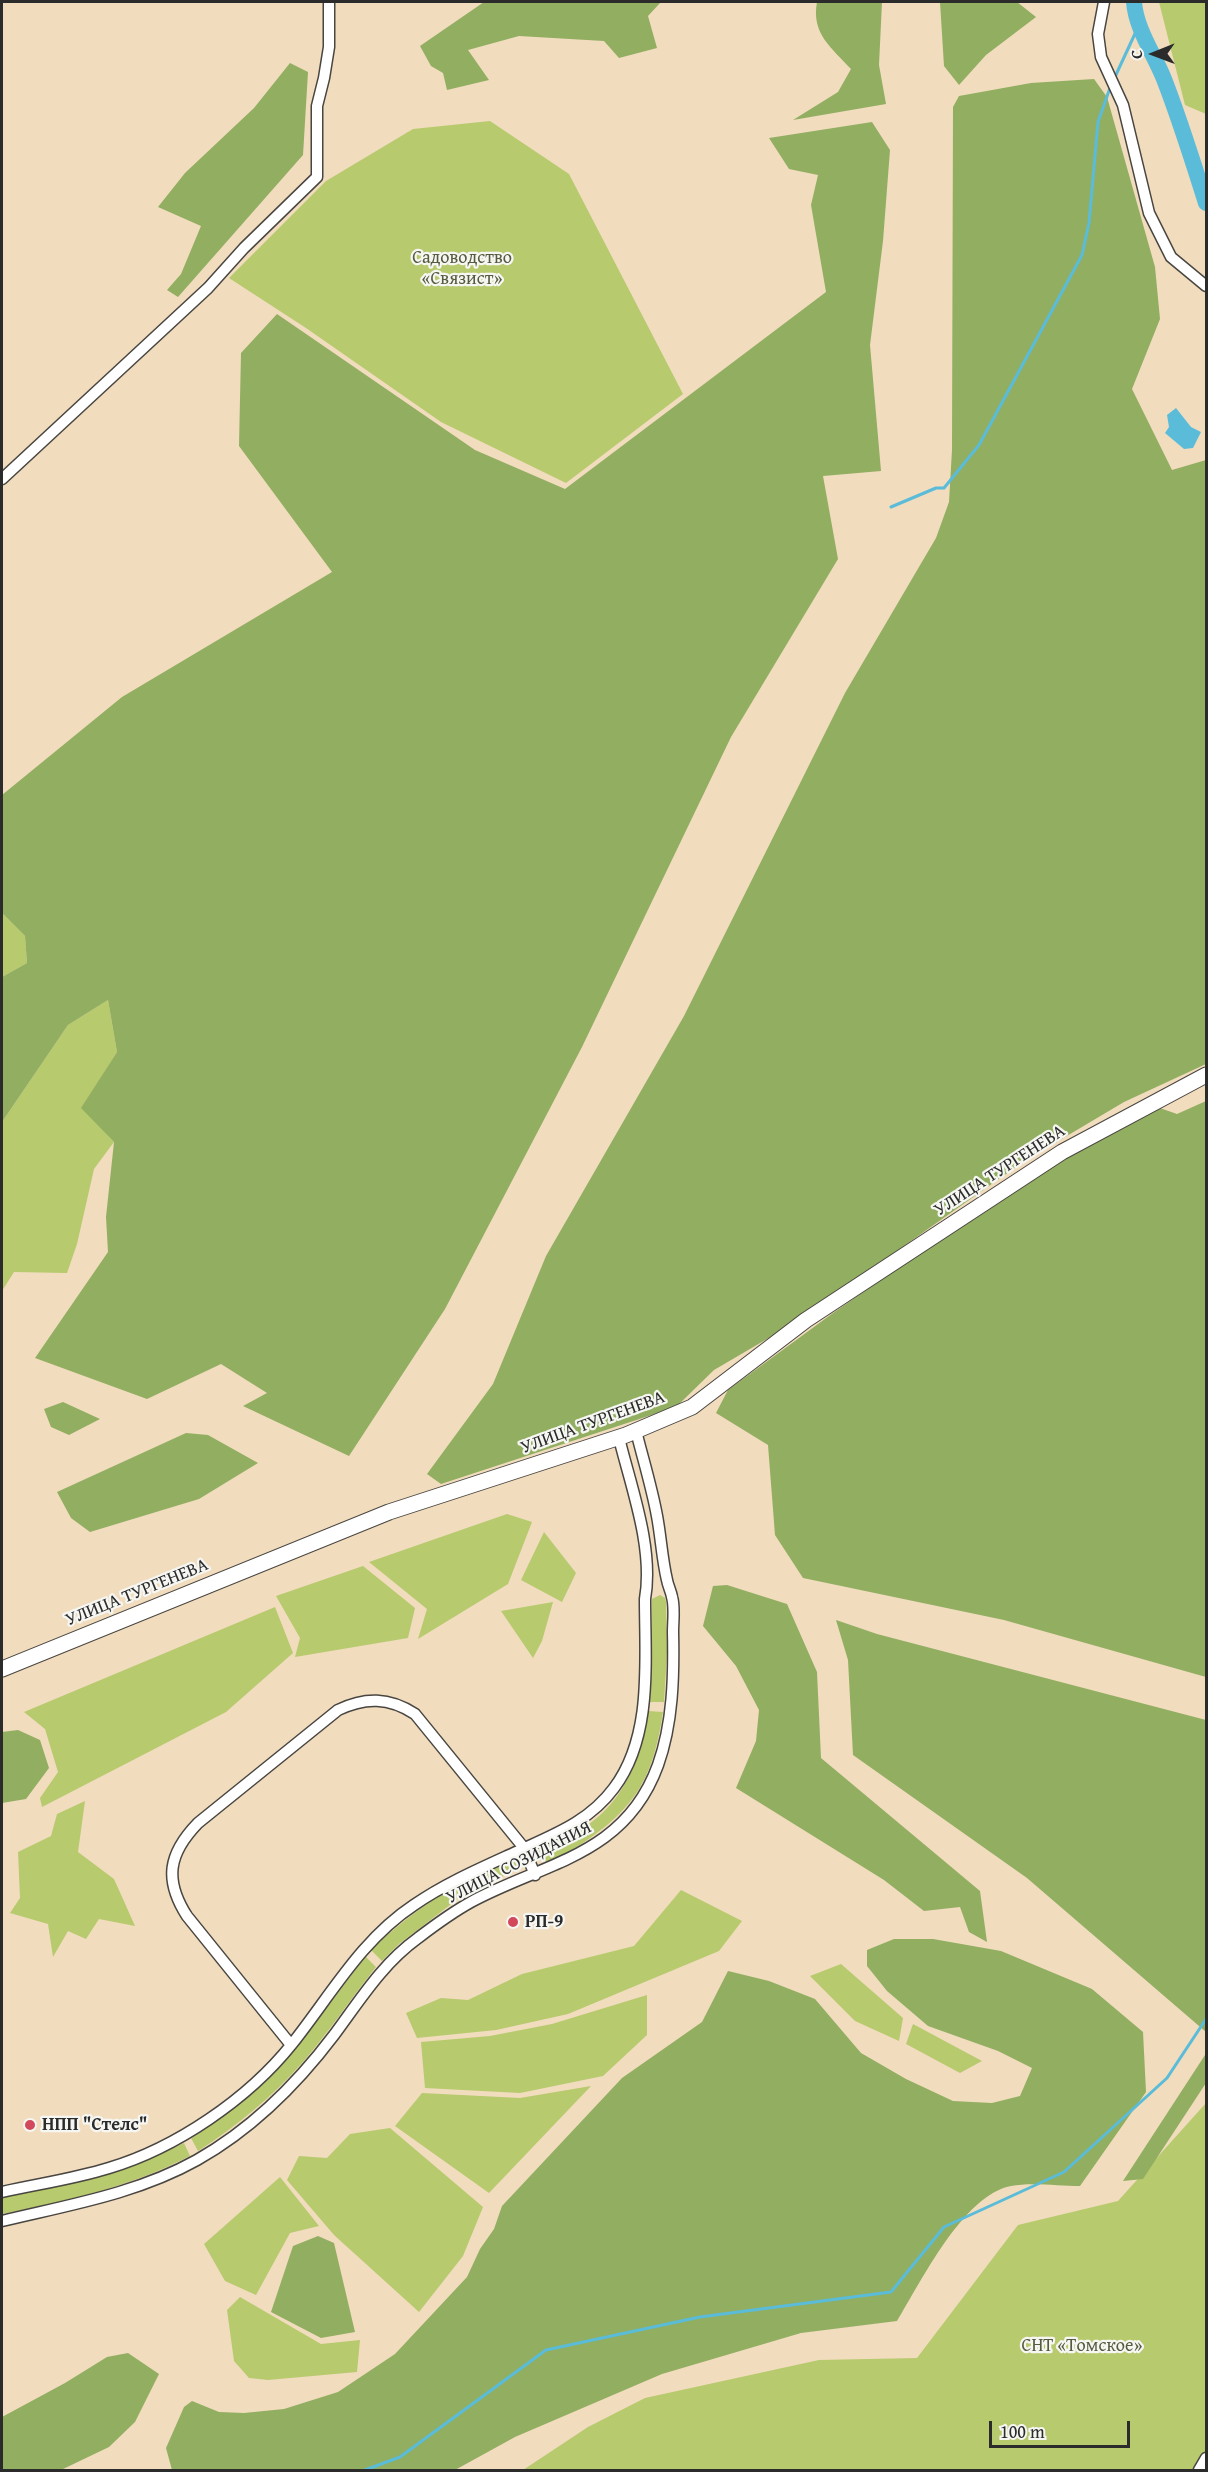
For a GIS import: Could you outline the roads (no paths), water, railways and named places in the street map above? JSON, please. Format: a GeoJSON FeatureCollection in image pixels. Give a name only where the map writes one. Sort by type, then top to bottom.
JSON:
{"type":"FeatureCollection","features":[{"type":"Feature","properties":{"kind":"street"},"geometry":{"type":"LineString","coordinates":[[2,479],[208,288],[250,242],[317,177],[317,106],[329,47],[329,2]]}},
{"type":"Feature","properties":{"kind":"street"},"geometry":{"type":"LineString","coordinates":[[1104,2],[1098,34],[1101,57],[1123,105],[1149,213],[1171,256],[1206,286]]}},
{"type":"Feature","properties":{"kind":"street","name":"УЛИЦА ТУРГЕНЕВА"},"geometry":{"type":"LineString","coordinates":[[2,1669],[389,1512],[619,1437],[692,1407],[806,1320],[1062,1152],[1206,1075]]}},
{"type":"Feature","properties":{"kind":"street","name":"УЛИЦА СОЗИДАНИЯ"},"geometry":{"type":"LineString","coordinates":[[2,2221],[94,2201],[149,2183],[198,2160],[240,2132],[283,2093],[333,2036],[382,1968],[406,1946],[472,1902],[577,1855],[609,1835],[640,1802],[658,1765],[671,1709],[674,1653],[672,1595],[667,1581],[657,1512],[636,1431]]}},
{"type":"Feature","properties":{"kind":"street","name":"УЛИЦА СОЗИДАНИЯ"},"geometry":{"type":"LineString","coordinates":[[2,2192],[111,2167],[183,2135],[222,2110],[291,2045],[363,1948],[386,1927],[412,1906],[442,1888],[564,1831],[589,1816],[615,1787],[632,1757],[639,1733],[643,1706],[645,1599],[648,1583],[647,1558],[619,1437]]}},
{"type":"Feature","properties":{"kind":"street"},"geometry":{"type":"LineString","coordinates":[[645,1599],[657,1588],[665,1589],[672,1595]]}},
{"type":"Feature","properties":{"kind":"street"},"geometry":{"type":"LineString","coordinates":[[291,2045],[196,1929],[177,1900],[171,1873],[175,1854],[198,1823],[338,1710],[363,1701],[384,1700],[405,1708],[423,1722],[524,1848],[535,1875]]}},
{"type":"Feature","properties":{"kind":"street"},"geometry":{"type":"LineString","coordinates":[[1199,2470],[1206,2457]]}},
{"type":"Feature","properties":{"kind":"water"},"geometry":{"type":"Polygon","coordinates":[[[1176,408],[1191,427],[1201,432],[1193,448],[1184,449],[1165,433],[1169,427],[1167,415],[1176,408]]]}},
{"type":"Feature","properties":{"kind":"waterway"},"geometry":{"type":"LineString","coordinates":[[1134,2],[1138,22],[1170,94],[1206,203]]}},
{"type":"Feature","properties":{"kind":"waterway"},"geometry":{"type":"LineString","coordinates":[[1114,79],[1139,25]]}},
{"type":"Feature","properties":{"kind":"waterway"},"geometry":{"type":"LineString","coordinates":[[891,507],[936,488],[944,488],[979,445],[1082,255],[1089,223],[1098,122],[1111,85]]}},
{"type":"Feature","properties":{"kind":"waterway"},"geometry":{"type":"LineString","coordinates":[[365,2470],[400,2457],[546,2350],[700,2317],[891,2292],[944,2227],[1064,2172],[1167,2078],[1206,2019]]}},
{"type":"Feature","properties":{"kind":"place","name":"РП-9"},"geometry":{"type":"Point","coordinates":[513,1922]}},
{"type":"Feature","properties":{"kind":"place","name":"НПП \"Стелс\""},"geometry":{"type":"Point","coordinates":[30,2125]}},
{"type":"Feature","properties":{"kind":"park label","name":"Садоводство «Связист»"},"geometry":{"type":"Point","coordinates":[462,268]}},
{"type":"Feature","properties":{"kind":"park label","name":"СНТ «Томское»"},"geometry":{"type":"Point","coordinates":[1082,2346]}}]}
